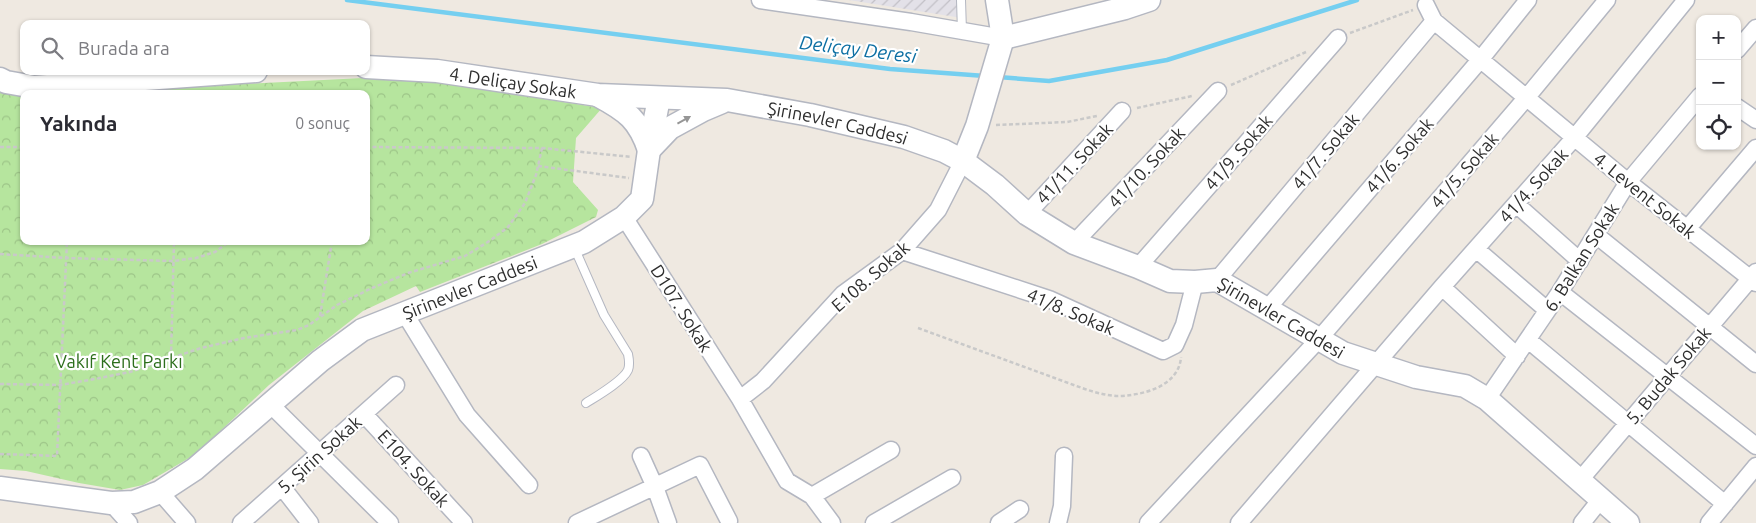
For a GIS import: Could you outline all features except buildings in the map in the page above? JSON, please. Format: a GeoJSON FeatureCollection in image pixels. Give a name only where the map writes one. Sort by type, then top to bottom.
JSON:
{"type":"FeatureCollection","features":[{"type":"Feature","properties":{"kind":"main road"},"geometry":{"type":"LineString","coordinates":[[963,161],[977,126],[1001,43],[997,0]]}},
{"type":"Feature","properties":{"kind":"main road"},"geometry":{"type":"LineString","coordinates":[[1001,43],[1149,0]]}},
{"type":"Feature","properties":{"kind":"main road","name":"4. Deliçay Sokak"},"geometry":{"type":"LineString","coordinates":[[370,67],[437,71],[598,95],[659,98]]}},
{"type":"Feature","properties":{"kind":"main road"},"geometry":{"type":"LineString","coordinates":[[0,79],[6,82],[34,87],[200,75]]}},
{"type":"Feature","properties":{"kind":"main road"},"geometry":{"type":"LineString","coordinates":[[598,95],[619,107],[638,125],[648,163]]}},
{"type":"Feature","properties":{"kind":"main road","name":"Şirinevler Caddesi"},"geometry":{"type":"LineString","coordinates":[[0,488],[111,503],[134,502],[160,492],[194,469],[320,361],[362,330],[584,242],[624,217],[642,199],[659,98],[727,100],[810,115],[904,138],[944,151],[963,161],[995,185],[1026,214],[1074,243],[1138,266],[1170,281],[1206,281],[1267,309],[1343,353],[1416,377],[1465,386],[1487,399],[1628,523]]}},
{"type":"Feature","properties":{"kind":"main road"},"geometry":{"type":"LineString","coordinates":[[648,163],[670,128],[703,110],[727,100]]}},
{"type":"Feature","properties":{"kind":"street"},"geometry":{"type":"LineString","coordinates":[[760,0],[962,31],[1001,43]]}},
{"type":"Feature","properties":{"kind":"street","name":"41/6. Sokak"},"geometry":{"type":"LineString","coordinates":[[1267,309],[1480,60],[1528,0]]}},
{"type":"Feature","properties":{"kind":"street","name":"41/5. Sokak"},"geometry":{"type":"LineString","coordinates":[[1148,523],[1319,339],[1527,97],[1607,0]]}},
{"type":"Feature","properties":{"kind":"street","name":"41/4. Sokak"},"geometry":{"type":"LineString","coordinates":[[1239,523],[1442,287],[1575,137],[1686,0]]}},
{"type":"Feature","properties":{"kind":"street","name":"4. Levent Sokak"},"geometry":{"type":"LineString","coordinates":[[1426,5],[1434,21],[1480,60],[1687,229],[1754,278]]}},
{"type":"Feature","properties":{"kind":"street","name":"41/7. Sokak"},"geometry":{"type":"LineString","coordinates":[[1206,281],[1434,21]]}},
{"type":"Feature","properties":{"kind":"street"},"geometry":{"type":"LineString","coordinates":[[1741,45],[1756,28]]}},
{"type":"Feature","properties":{"kind":"street","name":"41/9. Sokak"},"geometry":{"type":"LineString","coordinates":[[1138,266],[1338,38]]}},
{"type":"Feature","properties":{"kind":"street","name":"41/10. Sokak"},"geometry":{"type":"LineString","coordinates":[[1074,243],[1218,90]]}},
{"type":"Feature","properties":{"kind":"street","name":"6. Balkan Sokak"},"geometry":{"type":"LineString","coordinates":[[1487,399],[1560,292],[1628,182],[1696,101]]}},
{"type":"Feature","properties":{"kind":"street"},"geometry":{"type":"LineString","coordinates":[[1741,110],[1756,120]]}},
{"type":"Feature","properties":{"kind":"street","name":"41/11. Sokak"},"geometry":{"type":"LineString","coordinates":[[1026,214],[1122,111]]}},
{"type":"Feature","properties":{"kind":"street"},"geometry":{"type":"LineString","coordinates":[[1687,229],[1756,148]]}},
{"type":"Feature","properties":{"kind":"street","name":"E108. Sokak"},"geometry":{"type":"LineString","coordinates":[[740,400],[763,381],[844,294],[902,251],[938,210],[963,161]]}},
{"type":"Feature","properties":{"kind":"street"},"geometry":{"type":"LineString","coordinates":[[1516,204],[1580,261]]}},
{"type":"Feature","properties":{"kind":"street","name":"D107. Sokak"},"geometry":{"type":"LineString","coordinates":[[624,217],[740,400],[787,481],[812,496]]}},
{"type":"Feature","properties":{"kind":"street"},"geometry":{"type":"LineString","coordinates":[[1596,235],[1756,364]]}},
{"type":"Feature","properties":{"kind":"street"},"geometry":{"type":"LineString","coordinates":[[1476,249],[1548,310]]}},
{"type":"Feature","properties":{"kind":"street","name":"41/8. Sokak"},"geometry":{"type":"LineString","coordinates":[[902,251],[1049,299],[1163,352],[1174,345]]}},
{"type":"Feature","properties":{"kind":"street","name":"5. Budak Sokak"},"geometry":{"type":"LineString","coordinates":[[1580,480],[1709,326],[1754,278]]}},
{"type":"Feature","properties":{"kind":"street"},"geometry":{"type":"LineString","coordinates":[[1174,345],[1206,281]]}},
{"type":"Feature","properties":{"kind":"street"},"geometry":{"type":"LineString","coordinates":[[1442,287],[1517,356]]}},
{"type":"Feature","properties":{"kind":"street"},"geometry":{"type":"LineString","coordinates":[[1560,292],[1756,446]]}},
{"type":"Feature","properties":{"kind":"street"},"geometry":{"type":"LineString","coordinates":[[404,314],[467,415],[529,485]]}},
{"type":"Feature","properties":{"kind":"street"},"geometry":{"type":"LineString","coordinates":[[1528,340],[1724,504]]}},
{"type":"Feature","properties":{"kind":"street","name":"5. Şirin Sokak"},"geometry":{"type":"LineString","coordinates":[[242,523],[396,385]]}},
{"type":"Feature","properties":{"kind":"street"},"geometry":{"type":"LineString","coordinates":[[270,404],[390,523]]}},
{"type":"Feature","properties":{"kind":"street","name":"E104. Sokak"},"geometry":{"type":"LineString","coordinates":[[364,414],[464,523]]}},
{"type":"Feature","properties":{"kind":"street"},"geometry":{"type":"LineString","coordinates":[[832,523],[812,496],[891,450]]}},
{"type":"Feature","properties":{"kind":"street"},"geometry":{"type":"LineString","coordinates":[[641,456],[668,523]]}},
{"type":"Feature","properties":{"kind":"street"},"geometry":{"type":"LineString","coordinates":[[1058,523],[1062,506],[1064,456]]}},
{"type":"Feature","properties":{"kind":"street"},"geometry":{"type":"LineString","coordinates":[[577,523],[700,465],[728,522]]}},
{"type":"Feature","properties":{"kind":"street"},"geometry":{"type":"LineString","coordinates":[[1709,523],[1756,466]]}},
{"type":"Feature","properties":{"kind":"street"},"geometry":{"type":"LineString","coordinates":[[874,523],[952,478]]}},
{"type":"Feature","properties":{"kind":"street"},"geometry":{"type":"LineString","coordinates":[[282,487],[310,523]]}},
{"type":"Feature","properties":{"kind":"street"},"geometry":{"type":"LineString","coordinates":[[160,492],[187,523]]}},
{"type":"Feature","properties":{"kind":"street"},"geometry":{"type":"LineString","coordinates":[[1582,523],[1601,499]]}},
{"type":"Feature","properties":{"kind":"street"},"geometry":{"type":"LineString","coordinates":[[111,503],[129,523]]}},
{"type":"Feature","properties":{"kind":"street"},"geometry":{"type":"LineString","coordinates":[[999,523],[1020,510]]}},
{"type":"Feature","properties":{"kind":"lane"},"geometry":{"type":"LineString","coordinates":[[961,0],[962,31]]}},
{"type":"Feature","properties":{"kind":"lane"},"geometry":{"type":"LineString","coordinates":[[573,246],[604,315],[628,354],[629,360],[629,366],[624,376],[586,404]]}},
{"type":"Feature","properties":{"kind":"path"},"geometry":{"type":"LineString","coordinates":[[0,147],[20,147]]}},
{"type":"Feature","properties":{"kind":"path"},"geometry":{"type":"LineString","coordinates":[[370,147],[542,148],[648,163]]}},
{"type":"Feature","properties":{"kind":"path"},"geometry":{"type":"LineString","coordinates":[[0,384],[60,385],[130,372],[201,348],[244,338],[296,330],[309,325],[337,305],[372,288],[408,273],[465,256],[508,227],[525,203],[542,148]]}},
{"type":"Feature","properties":{"kind":"path"},"geometry":{"type":"LineString","coordinates":[[538,166],[648,163]]}},
{"type":"Feature","properties":{"kind":"path"},"geometry":{"type":"LineString","coordinates":[[0,454],[57,456],[67,245]]}},
{"type":"Feature","properties":{"kind":"path"},"geometry":{"type":"LineString","coordinates":[[171,358],[174,245]]}},
{"type":"Feature","properties":{"kind":"path"},"geometry":{"type":"LineString","coordinates":[[0,254],[173,261],[196,258],[215,252],[225,245]]}},
{"type":"Feature","properties":{"kind":"path"},"geometry":{"type":"LineString","coordinates":[[320,316],[331,245]]}},
{"type":"Feature","properties":{"kind":"path"},"geometry":{"type":"LineString","coordinates":[[918,328],[1087,390],[1115,396],[1150,390],[1172,379],[1181,363],[1181,357],[1174,345]]}},
{"type":"Feature","properties":{"kind":"shaded area"},"geometry":{"type":"Polygon","coordinates":[[[849,0],[959,0],[962,18],[849,0]]]}},
{"type":"Feature","properties":{"kind":"green space","name":"Vakıf Kent Parkı"},"geometry":{"type":"Polygon","coordinates":[[[363,78],[421,80],[602,108],[576,138],[573,182],[598,210],[596,217],[542,244],[420,292],[416,286],[363,311],[269,385],[196,454],[143,485],[120,490],[26,471],[0,469],[0,86],[20,93],[20,245],[370,245],[370,90],[146,90],[363,78]]]}},
{"type":"Feature","properties":{"kind":"waterway","name":"Deliçay Deresi"},"geometry":{"type":"LineString","coordinates":[[347,0],[890,69],[985,76]]}},
{"type":"Feature","properties":{"kind":"waterway","name":"Deliçay Deresi"},"geometry":{"type":"LineString","coordinates":[[998,77],[1049,81],[1167,60],[1357,0]]}}]}
